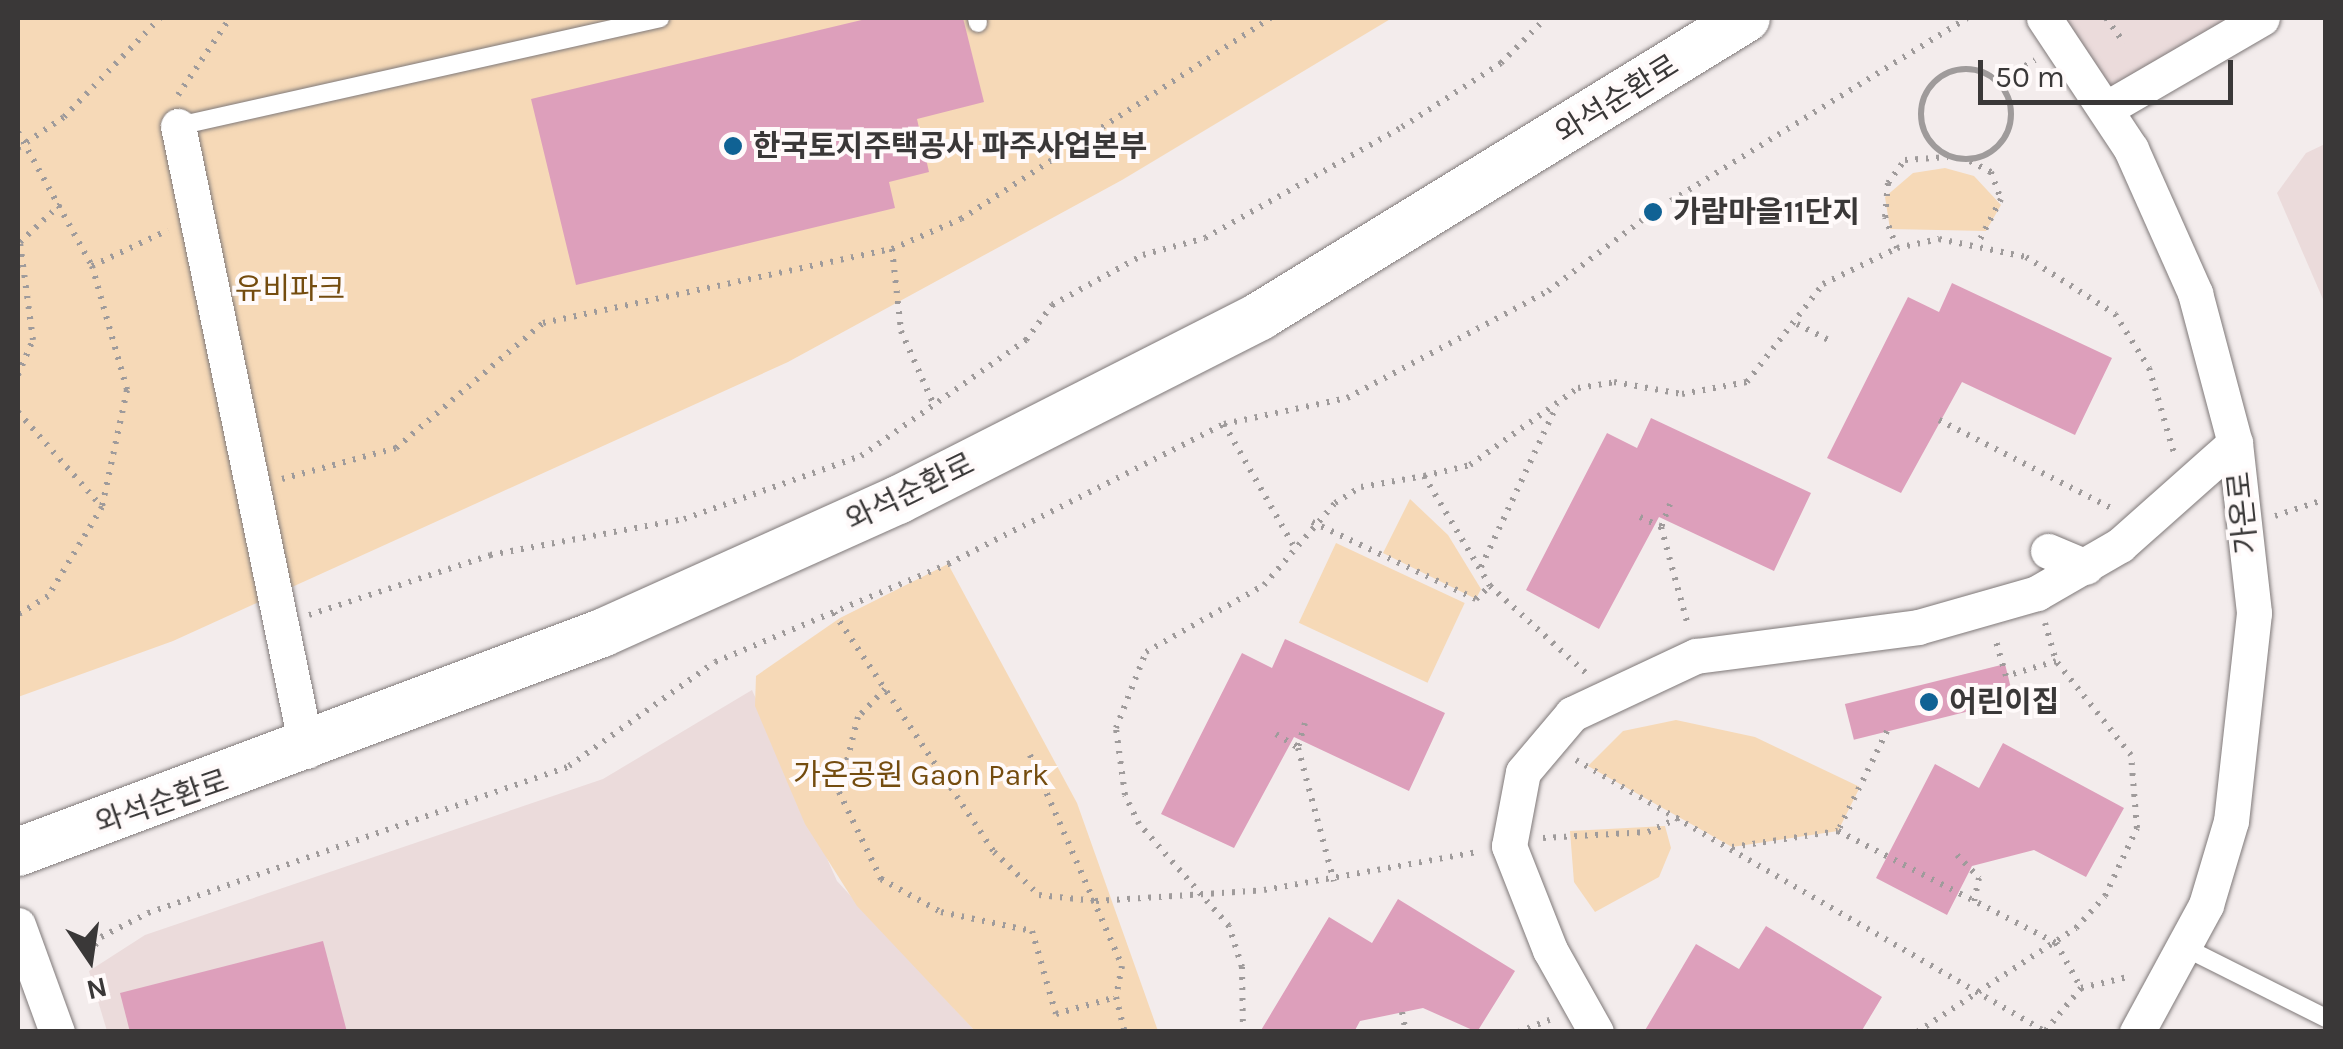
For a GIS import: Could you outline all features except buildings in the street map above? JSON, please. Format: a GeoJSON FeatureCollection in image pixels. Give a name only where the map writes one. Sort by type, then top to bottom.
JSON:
{"type":"FeatureCollection","features":[{"type":"Feature","properties":{"kind":"street","name":"와석순환로"},"geometry":{"type":"LineString","coordinates":[[18,852],[306,751],[602,632],[1057,420],[1260,316],[1746,18]]}},
{"type":"Feature","properties":{"kind":"street","name":"가온로"},"geometry":{"type":"LineString","coordinates":[[2044,18],[2107,108],[2196,292],[2235,443],[2254,613],[2231,821],[2184,946],[2137,1032]]}},
{"type":"Feature","properties":{"kind":"street"},"geometry":{"type":"LineString","coordinates":[[2107,108],[2262,18]]}},
{"type":"Feature","properties":{"kind":"street"},"geometry":{"type":"LineString","coordinates":[[178,126],[248,486],[306,751]]}},
{"type":"Feature","properties":{"kind":"street"},"geometry":{"type":"LineString","coordinates":[[1596,1032],[1550,950],[1509,846],[1512,796],[1545,742],[1607,691],[1696,656],[1918,627],[1988,611],[2086,567],[2180,496],[2235,443]]}},
{"type":"Feature","properties":{"kind":"street"},"geometry":{"type":"LineString","coordinates":[[2048,551],[2086,567]]}},
{"type":"Feature","properties":{"kind":"street"},"geometry":{"type":"LineString","coordinates":[[18,925],[57,1032]]}},
{"type":"Feature","properties":{"kind":"lane"},"geometry":{"type":"LineString","coordinates":[[178,126],[660,18]]}},
{"type":"Feature","properties":{"kind":"lane"},"geometry":{"type":"LineString","coordinates":[[2184,946],[2326,1018]]}},
{"type":"Feature","properties":{"kind":"path"},"geometry":{"type":"LineString","coordinates":[[18,148],[28,145],[160,18]]}},
{"type":"Feature","properties":{"kind":"path"},"geometry":{"type":"LineString","coordinates":[[178,126],[178,88],[230,18]]}},
{"type":"Feature","properties":{"kind":"path"},"geometry":{"type":"LineString","coordinates":[[248,486],[396,448],[543,323],[892,250],[961,219],[1271,18]]}},
{"type":"Feature","properties":{"kind":"path"},"geometry":{"type":"LineString","coordinates":[[279,625],[490,555],[684,519],[861,456],[1026,340],[1052,305],[1143,255],[1205,238],[1402,127],[1501,63],[1546,18]]}},
{"type":"Feature","properties":{"kind":"path"},"geometry":{"type":"LineString","coordinates":[[89,954],[100,937],[148,913],[569,766],[715,662],[833,612],[1224,424],[1347,398],[1548,291],[1653,212],[1967,18]]}},
{"type":"Feature","properties":{"kind":"path"},"geometry":{"type":"LineString","coordinates":[[2106,18],[2124,42]]}},
{"type":"Feature","properties":{"kind":"path"},"geometry":{"type":"LineString","coordinates":[[1896,248],[1883,196],[1900,165],[1960,159],[1987,154],[2010,122],[2007,96],[1976,70],[1935,81],[1921,106],[1925,135],[1960,159],[1991,172],[1999,188],[2000,210],[1978,243]]}},
{"type":"Feature","properties":{"kind":"path"},"geometry":{"type":"LineString","coordinates":[[18,132],[63,202],[92,266],[127,390],[102,507],[48,596],[18,615]]}},
{"type":"Feature","properties":{"kind":"path"},"geometry":{"type":"LineString","coordinates":[[18,375],[33,340],[20,242],[63,202]]}},
{"type":"Feature","properties":{"kind":"path"},"geometry":{"type":"LineString","coordinates":[[92,266],[195,218]]}},
{"type":"Feature","properties":{"kind":"path"},"geometry":{"type":"LineString","coordinates":[[1243,1032],[1242,966],[1229,926],[1194,892],[1125,795],[1120,710],[1146,652],[1264,586],[1312,522],[1361,488],[1470,465],[1558,401],[1614,382],[1682,394],[1747,382],[1797,324],[1823,284],[1896,248],[1978,243],[2026,257],[2115,314],[2159,396],[2180,496]]}},
{"type":"Feature","properties":{"kind":"path"},"geometry":{"type":"LineString","coordinates":[[892,250],[901,331],[934,404]]}},
{"type":"Feature","properties":{"kind":"path"},"geometry":{"type":"LineString","coordinates":[[1797,324],[1830,341]]}},
{"type":"Feature","properties":{"kind":"path"},"geometry":{"type":"LineString","coordinates":[[1481,567],[1558,401]]}},
{"type":"Feature","properties":{"kind":"path"},"geometry":{"type":"LineString","coordinates":[[18,412],[102,507]]}},
{"type":"Feature","properties":{"kind":"path"},"geometry":{"type":"LineString","coordinates":[[1938,420],[2142,524]]}},
{"type":"Feature","properties":{"kind":"path"},"geometry":{"type":"LineString","coordinates":[[1224,424],[1293,544]]}},
{"type":"Feature","properties":{"kind":"path"},"geometry":{"type":"LineString","coordinates":[[1424,476],[1490,586],[1607,691]]}},
{"type":"Feature","properties":{"kind":"path"},"geometry":{"type":"LineString","coordinates":[[2244,527],[2326,499]]}},
{"type":"Feature","properties":{"kind":"path"},"geometry":{"type":"LineString","coordinates":[[1670,504],[1661,528],[1696,656]]}},
{"type":"Feature","properties":{"kind":"path"},"geometry":{"type":"LineString","coordinates":[[1640,517],[1661,528]]}},
{"type":"Feature","properties":{"kind":"path"},"geometry":{"type":"LineString","coordinates":[[1312,522],[1476,599],[1490,586]]}},
{"type":"Feature","properties":{"kind":"path"},"geometry":{"type":"LineString","coordinates":[[833,612],[994,852],[1038,894],[1096,901],[1334,882],[1579,830],[1648,832],[1682,816]]}},
{"type":"Feature","properties":{"kind":"path"},"geometry":{"type":"LineString","coordinates":[[1917,1032],[1970,990],[2056,943],[2124,865],[2138,790],[2131,755],[2056,661],[2006,676]]}},
{"type":"Feature","properties":{"kind":"path"},"geometry":{"type":"LineString","coordinates":[[885,689],[858,717],[839,792],[881,879],[941,912],[1032,932],[1056,1014],[1116,998]]}},
{"type":"Feature","properties":{"kind":"path"},"geometry":{"type":"LineString","coordinates":[[1305,723],[1298,748],[1334,882]]}},
{"type":"Feature","properties":{"kind":"path"},"geometry":{"type":"LineString","coordinates":[[1838,831],[1887,731]]}},
{"type":"Feature","properties":{"kind":"path"},"geometry":{"type":"LineString","coordinates":[[1276,734],[1298,748]]}},
{"type":"Feature","properties":{"kind":"path"},"geometry":{"type":"LineString","coordinates":[[1545,742],[1682,816],[1732,847],[1970,990],[2046,1031],[2081,988],[2056,943],[1838,831],[1732,847]]}},
{"type":"Feature","properties":{"kind":"path"},"geometry":{"type":"LineString","coordinates":[[1030,755],[1122,966],[1116,998],[1125,1032]]}},
{"type":"Feature","properties":{"kind":"path"},"geometry":{"type":"LineString","coordinates":[[1957,856],[1979,878],[1974,901]]}},
{"type":"Feature","properties":{"kind":"path"},"geometry":{"type":"LineString","coordinates":[[1402,1012],[1406,1032]]}},
{"type":"Feature","properties":{"kind":"path"},"geometry":{"type":"LineString","coordinates":[[1542,1032],[1543,1022]]}},
{"type":"Feature","properties":{"kind":"shaded area"},"geometry":{"type":"Polygon","coordinates":[[[2043,18],[2262,18],[2107,108],[2043,18]]]}},
{"type":"Feature","properties":{"kind":"shaded area"},"geometry":{"type":"Polygon","coordinates":[[[2325,144],[2325,304],[2277,193],[2306,153],[2325,144]]]}},
{"type":"Feature","properties":{"kind":"shaded area"},"geometry":{"type":"Polygon","coordinates":[[[752,690],[837,881],[975,1031],[107,1031],[89,971],[145,935],[603,779],[752,690]]]}},
{"type":"Feature","properties":{"kind":"green space","name":"유비파크"},"geometry":{"type":"Polygon","coordinates":[[[18,18],[1392,18],[1122,180],[788,362],[173,641],[18,697],[18,18]]]}},
{"type":"Feature","properties":{"kind":"green space"},"geometry":{"type":"Polygon","coordinates":[[[1945,168],[1974,176],[2001,205],[1986,231],[1890,229],[1885,197],[1913,173],[1945,168]]]}},
{"type":"Feature","properties":{"kind":"green space"},"geometry":{"type":"Polygon","coordinates":[[[1410,499],[1448,535],[1481,589],[1476,599],[1383,553],[1410,499]]]}},
{"type":"Feature","properties":{"kind":"green space"},"geometry":{"type":"Polygon","coordinates":[[[1336,543],[1465,603],[1428,683],[1299,623],[1336,543]]]}},
{"type":"Feature","properties":{"kind":"green space","name":"가온공원 Gaon Park"},"geometry":{"type":"Polygon","coordinates":[[[948,564],[1077,803],[1158,1031],[975,1031],[857,906],[805,824],[755,706],[756,676],[840,618],[948,564]]]}},
{"type":"Feature","properties":{"kind":"green space"},"geometry":{"type":"Polygon","coordinates":[[[1676,720],[1755,737],[1860,787],[1838,831],[1732,847],[1588,766],[1623,731],[1676,720]]]}},
{"type":"Feature","properties":{"kind":"green space"},"geometry":{"type":"Polygon","coordinates":[[[1665,826],[1671,848],[1659,877],[1595,912],[1574,882],[1570,831],[1665,826]]]}},
{"type":"Feature","properties":{"kind":"place","name":"한국토지주택공사 파주사업본부"},"geometry":{"type":"Point","coordinates":[733,146]}},
{"type":"Feature","properties":{"kind":"place","name":"가람마을11단지"},"geometry":{"type":"Point","coordinates":[1653,212]}},
{"type":"Feature","properties":{"kind":"place","name":"어린이집"},"geometry":{"type":"Point","coordinates":[1929,702]}}]}
